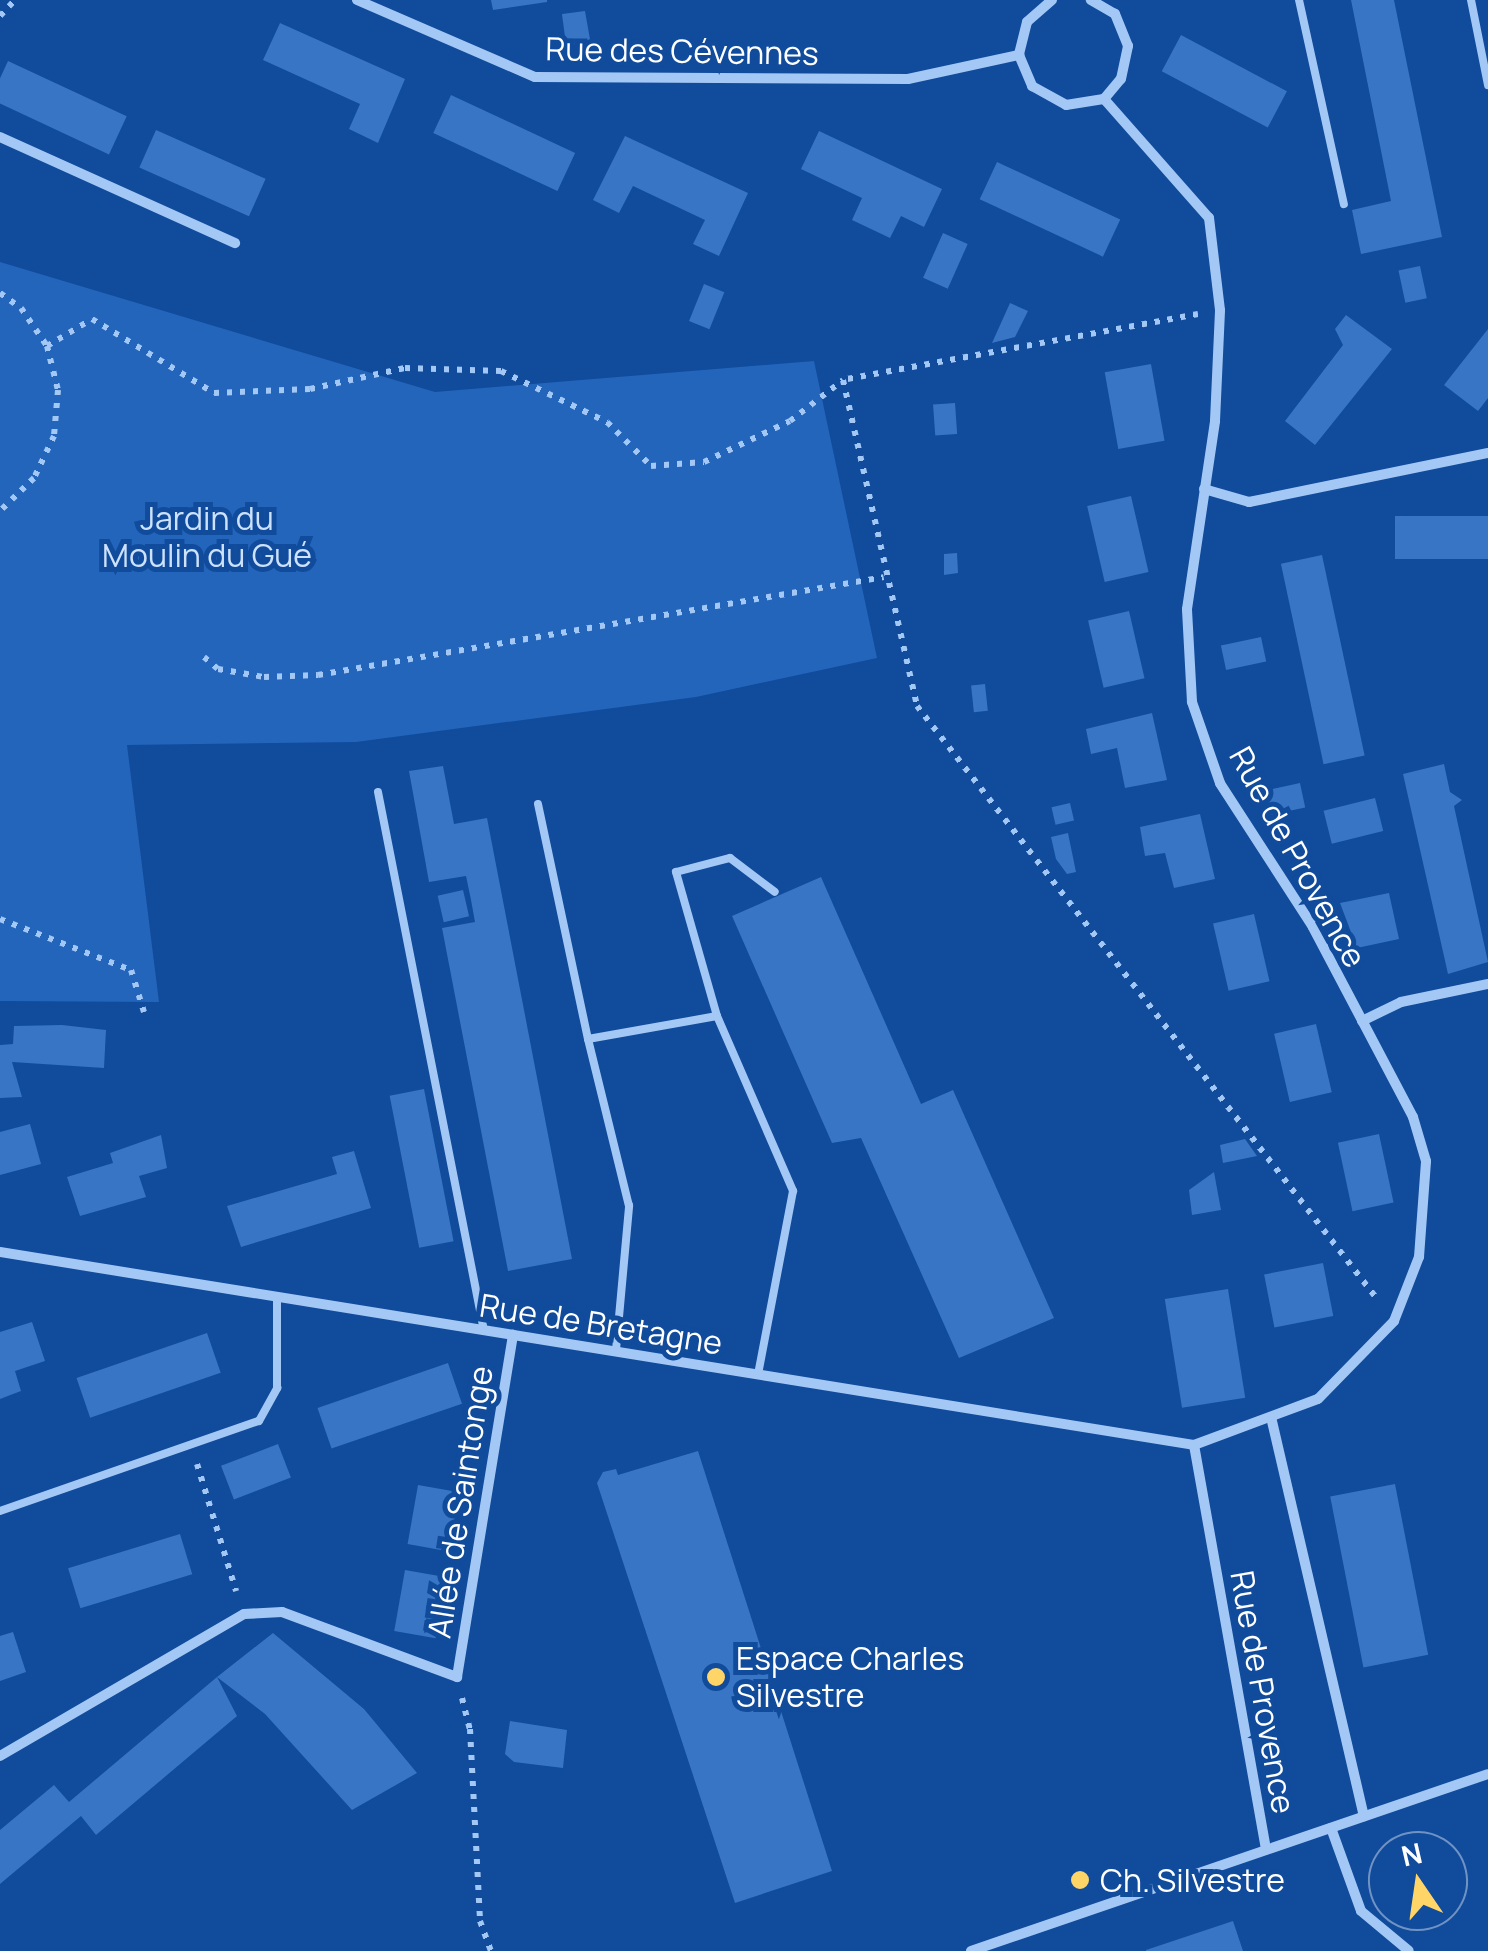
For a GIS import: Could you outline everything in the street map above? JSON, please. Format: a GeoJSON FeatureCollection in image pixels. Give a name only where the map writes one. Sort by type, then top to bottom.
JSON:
{"type":"FeatureCollection","features":[{"type":"Feature","properties":{"kind":"street","name":"Rue des Cévennes"},"geometry":{"type":"LineString","coordinates":[[357,0],[535,77],[908,79],[1019,55]]}},
{"type":"Feature","properties":{"kind":"street"},"geometry":{"type":"LineString","coordinates":[[1052,0],[1026,22],[1019,55],[1032,86],[1066,105],[1104,100],[1120,78],[1128,46],[1115,14],[1098,1]]}},
{"type":"Feature","properties":{"kind":"street","name":"Rue de Provence"},"geometry":{"type":"LineString","coordinates":[[1104,100],[1208,218],[1220,310],[1204,489],[1187,608],[1192,702],[1220,783],[1313,927],[1413,1118],[1426,1161],[1419,1256],[1394,1321],[1318,1399],[1194,1446],[1266,1850]]}},
{"type":"Feature","properties":{"kind":"street"},"geometry":{"type":"LineString","coordinates":[[0,137],[235,243]]}},
{"type":"Feature","properties":{"kind":"street"},"geometry":{"type":"LineString","coordinates":[[1204,489],[1249,502],[1488,452]]}},
{"type":"Feature","properties":{"kind":"street"},"geometry":{"type":"LineString","coordinates":[[1362,1021],[1401,1002],[1488,984]]}},
{"type":"Feature","properties":{"kind":"street","name":"Rue de Bretagne"},"geometry":{"type":"LineString","coordinates":[[0,1252],[1194,1446]]}},
{"type":"Feature","properties":{"kind":"street","name":"Allée de Saintonge"},"geometry":{"type":"LineString","coordinates":[[244,1614],[282,1612],[456,1677],[513,1335]]}},
{"type":"Feature","properties":{"kind":"street","name":"Rue de Provence"},"geometry":{"type":"LineString","coordinates":[[1270,1416],[1364,1816]]}},
{"type":"Feature","properties":{"kind":"street"},"geometry":{"type":"LineString","coordinates":[[0,1756],[244,1614]]}},
{"type":"Feature","properties":{"kind":"street"},"geometry":{"type":"LineString","coordinates":[[971,1951],[1488,1774]]}},
{"type":"Feature","properties":{"kind":"street"},"geometry":{"type":"LineString","coordinates":[[1332,1828],[1361,1911],[1409,1951]]}},
{"type":"Feature","properties":{"kind":"lane"},"geometry":{"type":"LineString","coordinates":[[1299,0],[1344,204]]}},
{"type":"Feature","properties":{"kind":"lane"},"geometry":{"type":"LineString","coordinates":[[1471,0],[1488,85]]}},
{"type":"Feature","properties":{"kind":"lane"},"geometry":{"type":"LineString","coordinates":[[378,792],[484,1330]]}},
{"type":"Feature","properties":{"kind":"lane"},"geometry":{"type":"LineString","coordinates":[[538,804],[628,1206],[616,1350]]}},
{"type":"Feature","properties":{"kind":"lane"},"geometry":{"type":"LineString","coordinates":[[758,1375],[792,1192],[717,1016],[676,872],[730,858],[775,892]]}},
{"type":"Feature","properties":{"kind":"lane"},"geometry":{"type":"LineString","coordinates":[[588,1040],[717,1016]]}},
{"type":"Feature","properties":{"kind":"lane"},"geometry":{"type":"LineString","coordinates":[[0,1510],[259,1421],[277,1388],[277,1297]]}},
{"type":"Feature","properties":{"kind":"path"},"geometry":{"type":"LineString","coordinates":[[0,16],[14,0]]}},
{"type":"Feature","properties":{"kind":"path"},"geometry":{"type":"LineString","coordinates":[[0,293],[21,308],[47,346],[58,390],[54,436],[34,478],[0,511]]}},
{"type":"Feature","properties":{"kind":"path"},"geometry":{"type":"LineString","coordinates":[[47,346],[92,319],[214,392],[310,390],[405,368],[501,372],[606,422],[651,466],[704,462],[790,421],[843,380],[1220,310]]}},
{"type":"Feature","properties":{"kind":"path"},"geometry":{"type":"LineString","coordinates":[[843,380],[884,577],[916,706],[1394,1321]]}},
{"type":"Feature","properties":{"kind":"path"},"geometry":{"type":"LineString","coordinates":[[204,657],[218,668],[264,677],[318,675],[884,577]]}},
{"type":"Feature","properties":{"kind":"path"},"geometry":{"type":"LineString","coordinates":[[0,919],[132,970],[144,1012]]}},
{"type":"Feature","properties":{"kind":"path"},"geometry":{"type":"LineString","coordinates":[[191,1444],[244,1614]]}},
{"type":"Feature","properties":{"kind":"path"},"geometry":{"type":"LineString","coordinates":[[470,1729],[480,1921],[491,1951]]}},
{"type":"Feature","properties":{"kind":"green space","name":"Jardin du Moulin du Gué"},"geometry":{"type":"Polygon","coordinates":[[[0,262],[435,392],[814,361],[877,658],[696,697],[356,742],[127,745],[159,1002],[0,1001],[0,262]]]}},
{"type":"Feature","properties":{"kind":"building"},"geometry":{"type":"Polygon","coordinates":[[[491,0],[547,0],[547,2],[493,10],[491,0]]]}},
{"type":"Feature","properties":{"kind":"building"},"geometry":{"type":"Polygon","coordinates":[[[1351,0],[1394,0],[1442,237],[1361,254],[1352,210],[1391,201],[1351,0]]]}},
{"type":"Feature","properties":{"kind":"building"},"geometry":{"type":"Polygon","coordinates":[[[585,11],[591,45],[566,45],[562,14],[585,11]]]}},
{"type":"Feature","properties":{"kind":"building"},"geometry":{"type":"Polygon","coordinates":[[[280,23],[405,79],[378,143],[349,129],[360,104],[263,60],[280,23]]]}},
{"type":"Feature","properties":{"kind":"building"},"geometry":{"type":"Polygon","coordinates":[[[1181,35],[1287,91],[1268,128],[1162,71],[1181,35]]]}},
{"type":"Feature","properties":{"kind":"building"},"geometry":{"type":"Polygon","coordinates":[[[8,61],[127,116],[109,154],[0,104],[0,78],[8,61]]]}},
{"type":"Feature","properties":{"kind":"building"},"geometry":{"type":"Polygon","coordinates":[[[451,95],[575,153],[557,191],[433,133],[451,95]]]}},
{"type":"Feature","properties":{"kind":"building"},"geometry":{"type":"Polygon","coordinates":[[[156,130],[266,179],[249,216],[139,167],[156,130]]]}},
{"type":"Feature","properties":{"kind":"building"},"geometry":{"type":"Polygon","coordinates":[[[819,131],[942,189],[924,227],[901,216],[890,238],[852,220],[862,198],[801,169],[819,131]]]}},
{"type":"Feature","properties":{"kind":"building"},"geometry":{"type":"Polygon","coordinates":[[[625,136],[748,193],[719,256],[693,244],[705,220],[633,186],[619,213],[593,200],[625,136]]]}},
{"type":"Feature","properties":{"kind":"building"},"geometry":{"type":"Polygon","coordinates":[[[997,162],[1120,219],[1103,257],[980,199],[997,162]]]}},
{"type":"Feature","properties":{"kind":"building"},"geometry":{"type":"Polygon","coordinates":[[[943,233],[968,244],[948,289],[923,278],[943,233]]]}},
{"type":"Feature","properties":{"kind":"building"},"geometry":{"type":"Polygon","coordinates":[[[1420,266],[1427,298],[1405,303],[1398,271],[1420,266]]]}},
{"type":"Feature","properties":{"kind":"building"},"geometry":{"type":"Polygon","coordinates":[[[704,284],[724,292],[709,329],[689,321],[704,284]]]}},
{"type":"Feature","properties":{"kind":"building"},"geometry":{"type":"Polygon","coordinates":[[[1010,303],[1028,311],[1015,337],[992,343],[1010,303]]]}},
{"type":"Feature","properties":{"kind":"building"},"geometry":{"type":"Polygon","coordinates":[[[1346,315],[1392,349],[1315,445],[1285,421],[1343,345],[1335,329],[1346,315]]]}},
{"type":"Feature","properties":{"kind":"building"},"geometry":{"type":"Polygon","coordinates":[[[1488,329],[1488,398],[1478,411],[1444,385],[1488,329]]]}},
{"type":"Feature","properties":{"kind":"building"},"geometry":{"type":"Polygon","coordinates":[[[1151,364],[1165,441],[1118,449],[1105,372],[1151,364]]]}},
{"type":"Feature","properties":{"kind":"building"},"geometry":{"type":"Polygon","coordinates":[[[955,403],[957,434],[935,435],[933,405],[955,403]]]}},
{"type":"Feature","properties":{"kind":"building"},"geometry":{"type":"Polygon","coordinates":[[[1131,496],[1149,572],[1105,582],[1087,506],[1131,496]]]}},
{"type":"Feature","properties":{"kind":"building"},"geometry":{"type":"Polygon","coordinates":[[[1395,516],[1488,516],[1488,559],[1395,559],[1395,516]]]}},
{"type":"Feature","properties":{"kind":"building"},"geometry":{"type":"Polygon","coordinates":[[[957,553],[958,573],[944,575],[944,554],[957,553]]]}},
{"type":"Feature","properties":{"kind":"building"},"geometry":{"type":"Polygon","coordinates":[[[1322,555],[1365,756],[1324,764],[1281,564],[1322,555]]]}},
{"type":"Feature","properties":{"kind":"building"},"geometry":{"type":"Polygon","coordinates":[[[1129,611],[1145,678],[1104,688],[1088,620],[1129,611]]]}},
{"type":"Feature","properties":{"kind":"building"},"geometry":{"type":"Polygon","coordinates":[[[1261,637],[1266,661],[1226,670],[1221,646],[1261,637]]]}},
{"type":"Feature","properties":{"kind":"building"},"geometry":{"type":"Polygon","coordinates":[[[985,684],[988,711],[974,712],[971,685],[985,684]]]}},
{"type":"Feature","properties":{"kind":"building"},"geometry":{"type":"Polygon","coordinates":[[[1152,713],[1167,780],[1125,788],[1117,748],[1091,754],[1086,729],[1152,713]]]}},
{"type":"Feature","properties":{"kind":"building"},"geometry":{"type":"Polygon","coordinates":[[[1444,764],[1450,792],[1462,800],[1454,806],[1488,962],[1448,974],[1403,774],[1444,764]]]}},
{"type":"Feature","properties":{"kind":"building"},"geometry":{"type":"Polygon","coordinates":[[[443,766],[454,824],[487,818],[572,1259],[508,1271],[442,928],[475,922],[471,900],[466,876],[429,882],[409,771],[443,766]]]}},
{"type":"Feature","properties":{"kind":"building"},"geometry":{"type":"Polygon","coordinates":[[[1300,783],[1305,807],[1268,815],[1263,791],[1300,783]]]}},
{"type":"Feature","properties":{"kind":"building"},"geometry":{"type":"Polygon","coordinates":[[[1375,798],[1383,831],[1332,844],[1324,811],[1375,798]]]}},
{"type":"Feature","properties":{"kind":"building"},"geometry":{"type":"Polygon","coordinates":[[[1070,803],[1074,821],[1056,825],[1051,807],[1070,803]]]}},
{"type":"Feature","properties":{"kind":"building"},"geometry":{"type":"Polygon","coordinates":[[[1200,814],[1215,879],[1174,888],[1165,853],[1145,856],[1140,827],[1200,814]]]}},
{"type":"Feature","properties":{"kind":"building"},"geometry":{"type":"Polygon","coordinates":[[[1068,833],[1076,872],[1067,874],[1056,859],[1051,837],[1068,833]]]}},
{"type":"Feature","properties":{"kind":"building"},"geometry":{"type":"Polygon","coordinates":[[[821,877],[921,1104],[953,1090],[1054,1318],[959,1358],[861,1138],[832,1143],[732,916],[821,877]]]}},
{"type":"Feature","properties":{"kind":"building"},"geometry":{"type":"Polygon","coordinates":[[[463,890],[469,916],[444,922],[438,896],[463,890]]]}},
{"type":"Feature","properties":{"kind":"building"},"geometry":{"type":"Polygon","coordinates":[[[1389,893],[1399,939],[1357,948],[1340,903],[1389,893]]]}},
{"type":"Feature","properties":{"kind":"building"},"geometry":{"type":"Polygon","coordinates":[[[1254,914],[1270,981],[1229,991],[1213,923],[1254,914]]]}},
{"type":"Feature","properties":{"kind":"building"},"geometry":{"type":"Polygon","coordinates":[[[1316,1024],[1332,1092],[1290,1102],[1274,1034],[1316,1024]]]}},
{"type":"Feature","properties":{"kind":"building"},"geometry":{"type":"Polygon","coordinates":[[[62,1025],[106,1030],[104,1068],[12,1062],[22,1097],[0,1098],[0,1045],[13,1044],[14,1026],[62,1025]]]}},
{"type":"Feature","properties":{"kind":"building"},"geometry":{"type":"Polygon","coordinates":[[[424,1089],[454,1241],[419,1248],[390,1096],[424,1089]]]}},
{"type":"Feature","properties":{"kind":"building"},"geometry":{"type":"Polygon","coordinates":[[[30,1124],[41,1164],[0,1175],[0,1132],[30,1124]]]}},
{"type":"Feature","properties":{"kind":"building"},"geometry":{"type":"Polygon","coordinates":[[[1379,1134],[1394,1202],[1352,1211],[1338,1143],[1379,1134]]]}},
{"type":"Feature","properties":{"kind":"building"},"geometry":{"type":"Polygon","coordinates":[[[161,1135],[167,1168],[139,1176],[146,1197],[80,1216],[67,1177],[113,1163],[110,1153],[161,1135]]]}},
{"type":"Feature","properties":{"kind":"building"},"geometry":{"type":"Polygon","coordinates":[[[1245,1139],[1257,1156],[1223,1163],[1220,1145],[1245,1139]]]}},
{"type":"Feature","properties":{"kind":"building"},"geometry":{"type":"Polygon","coordinates":[[[354,1151],[371,1208],[241,1247],[227,1206],[337,1174],[332,1157],[354,1151]]]}},
{"type":"Feature","properties":{"kind":"building"},"geometry":{"type":"Polygon","coordinates":[[[1214,1172],[1221,1210],[1192,1215],[1189,1190],[1214,1172]]]}},
{"type":"Feature","properties":{"kind":"building"},"geometry":{"type":"Polygon","coordinates":[[[1323,1263],[1333,1316],[1274,1327],[1264,1274],[1323,1263]]]}},
{"type":"Feature","properties":{"kind":"building"},"geometry":{"type":"Polygon","coordinates":[[[1228,1289],[1245,1398],[1182,1408],[1165,1299],[1228,1289]]]}},
{"type":"Feature","properties":{"kind":"building"},"geometry":{"type":"Polygon","coordinates":[[[32,1322],[45,1361],[15,1371],[21,1391],[0,1399],[0,1332],[32,1322]]]}},
{"type":"Feature","properties":{"kind":"building"},"geometry":{"type":"Polygon","coordinates":[[[207,1333],[221,1373],[90,1418],[77,1378],[207,1333]]]}},
{"type":"Feature","properties":{"kind":"building"},"geometry":{"type":"Polygon","coordinates":[[[448,1363],[462,1404],[332,1449],[318,1408],[448,1363]]]}},
{"type":"Feature","properties":{"kind":"building"},"geometry":{"type":"Polygon","coordinates":[[[278,1444],[291,1478],[234,1499],[221,1466],[278,1444]]]}},
{"type":"Feature","properties":{"kind":"building","name":"Espace Charles Silvestre"},"geometry":{"type":"Polygon","coordinates":[[[698,1451],[832,1871],[735,1903],[597,1483],[603,1472],[616,1469],[618,1475],[698,1451]]]}},
{"type":"Feature","properties":{"kind":"building"},"geometry":{"type":"Polygon","coordinates":[[[1395,1484],[1428,1655],[1363,1667],[1330,1497],[1395,1484]]]}},
{"type":"Feature","properties":{"kind":"building"},"geometry":{"type":"Polygon","coordinates":[[[418,1485],[459,1492],[449,1551],[408,1544],[418,1485]]]}},
{"type":"Feature","properties":{"kind":"building"},"geometry":{"type":"Polygon","coordinates":[[[180,1534],[192,1574],[80,1608],[68,1568],[180,1534]]]}},
{"type":"Feature","properties":{"kind":"building"},"geometry":{"type":"Polygon","coordinates":[[[405,1570],[446,1577],[436,1638],[394,1631],[405,1570]]]}},
{"type":"Feature","properties":{"kind":"building"},"geometry":{"type":"Polygon","coordinates":[[[13,1632],[26,1672],[0,1681],[0,1636],[13,1632]]]}},
{"type":"Feature","properties":{"kind":"building"},"geometry":{"type":"Polygon","coordinates":[[[273,1633],[364,1709],[417,1773],[352,1810],[265,1714],[217,1677],[273,1633]]]}},
{"type":"Feature","properties":{"kind":"building"},"geometry":{"type":"Polygon","coordinates":[[[217,1677],[237,1716],[96,1835],[81,1816],[0,1884],[0,1830],[54,1785],[69,1802],[217,1677]]]}},
{"type":"Feature","properties":{"kind":"building"},"geometry":{"type":"Polygon","coordinates":[[[510,1721],[567,1730],[563,1768],[514,1762],[505,1754],[510,1721]]]}},
{"type":"Feature","properties":{"kind":"building"},"geometry":{"type":"Polygon","coordinates":[[[1233,1921],[1243,1951],[1146,1951],[1146,1950],[1233,1921]]]}},
{"type":"Feature","properties":{"kind":"place","name":"Espace Charles Silvestre"},"geometry":{"type":"Point","coordinates":[716,1677]}},
{"type":"Feature","properties":{"kind":"place","name":"Ch. Silvestre"},"geometry":{"type":"Point","coordinates":[1080,1880]}}]}
